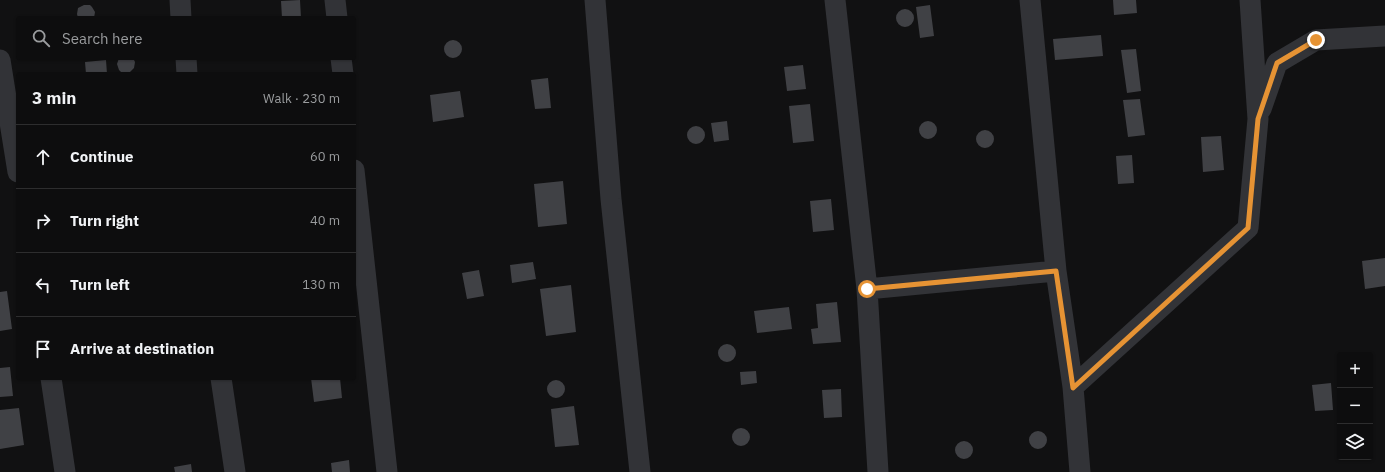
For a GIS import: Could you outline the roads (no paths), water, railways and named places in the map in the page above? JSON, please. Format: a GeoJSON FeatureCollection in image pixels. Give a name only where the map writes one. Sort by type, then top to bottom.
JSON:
{"type":"FeatureCollection","features":[{"type":"Feature","properties":{"kind":"street"},"geometry":{"type":"LineString","coordinates":[[180,0],[182,16]]}},
{"type":"Feature","properties":{"kind":"street"},"geometry":{"type":"LineString","coordinates":[[334,0],[337,16]]}},
{"type":"Feature","properties":{"kind":"street"},"geometry":{"type":"LineString","coordinates":[[595,0],[611,198],[640,472]]}},
{"type":"Feature","properties":{"kind":"street"},"geometry":{"type":"LineString","coordinates":[[835,0],[867,289],[878,472]]}},
{"type":"Feature","properties":{"kind":"street"},"geometry":{"type":"LineString","coordinates":[[1030,0],[1056,271],[1073,388],[1080,472]]}},
{"type":"Feature","properties":{"kind":"street"},"geometry":{"type":"LineString","coordinates":[[1073,388],[1248,228],[1258,119],[1250,0]]}},
{"type":"Feature","properties":{"kind":"street"},"geometry":{"type":"LineString","coordinates":[[1258,119],[1277,63],[1316,40],[1385,36]]}},
{"type":"Feature","properties":{"kind":"street"},"geometry":{"type":"LineString","coordinates":[[0,60],[16,160]]}},
{"type":"Feature","properties":{"kind":"street"},"geometry":{"type":"LineString","coordinates":[[186,60],[187,72]]}},
{"type":"Feature","properties":{"kind":"street"},"geometry":{"type":"LineString","coordinates":[[341,60],[343,72]]}},
{"type":"Feature","properties":{"kind":"street"},"geometry":{"type":"LineString","coordinates":[[356,188],[387,472]]}},
{"type":"Feature","properties":{"kind":"street"},"geometry":{"type":"LineString","coordinates":[[867,289],[1056,271]]}},
{"type":"Feature","properties":{"kind":"street"},"geometry":{"type":"LineString","coordinates":[[51,380],[65,472]]}},
{"type":"Feature","properties":{"kind":"street"},"geometry":{"type":"LineString","coordinates":[[221,380],[235,472]]}}]}
